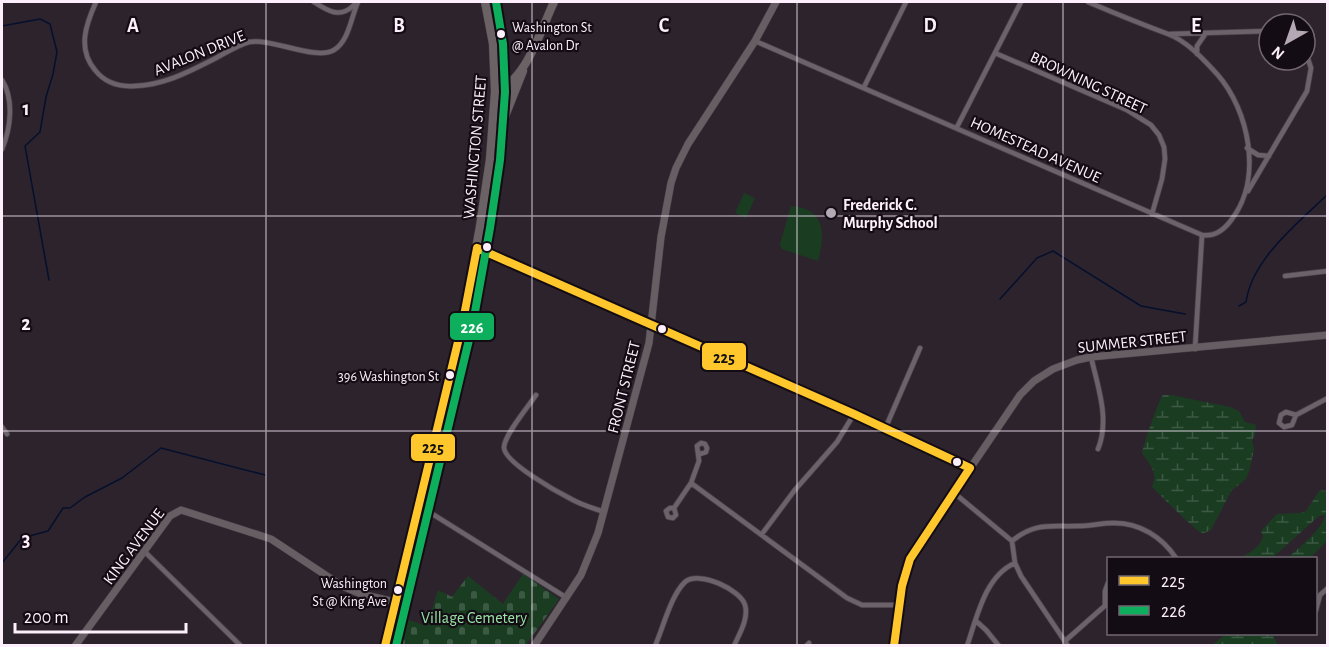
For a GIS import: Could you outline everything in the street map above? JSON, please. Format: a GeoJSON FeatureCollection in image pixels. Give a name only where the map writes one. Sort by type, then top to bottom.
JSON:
{"type":"FeatureCollection","features":[{"type":"Feature","properties":{"kind":"main road","name":"WASHINGTON STREET"},"geometry":{"type":"LineString","coordinates":[[386,645],[464,321],[477,248],[495,94],[494,45],[485,2]]}},
{"type":"Feature","properties":{"kind":"main road"},"geometry":{"type":"LineString","coordinates":[[489,159],[523,68],[554,2]]}},
{"type":"Feature","properties":{"kind":"main road"},"geometry":{"type":"LineString","coordinates":[[495,94],[509,84],[523,68]]}},
{"type":"Feature","properties":{"kind":"main road"},"geometry":{"type":"LineString","coordinates":[[495,94],[509,94],[517,87]]}},
{"type":"Feature","properties":{"kind":"street","name":"AVALON DRIVE"},"geometry":{"type":"LineString","coordinates":[[96,2],[85,33],[86,55],[94,69],[103,78],[113,84],[129,86],[161,82],[177,77],[246,43],[271,43],[321,53],[332,51],[345,38],[357,2]]}},
{"type":"Feature","properties":{"kind":"street","name":"AVALON DRIVE"},"geometry":{"type":"LineString","coordinates":[[314,2],[336,13],[346,12],[357,2]]}},
{"type":"Feature","properties":{"kind":"street","name":"FRONT STREET"},"geometry":{"type":"LineString","coordinates":[[534,645],[567,598],[587,563],[604,512],[652,326],[661,237],[676,168],[688,144],[755,41],[776,2]]}},
{"type":"Feature","properties":{"kind":"street"},"geometry":{"type":"LineString","coordinates":[[864,87],[906,2]]}},
{"type":"Feature","properties":{"kind":"street"},"geometry":{"type":"LineString","coordinates":[[957,127],[1021,2]]}},
{"type":"Feature","properties":{"kind":"street"},"geometry":{"type":"LineString","coordinates":[[1088,2],[1154,31],[1168,34],[1257,31]]}},
{"type":"Feature","properties":{"kind":"street"},"geometry":{"type":"LineString","coordinates":[[1197,54],[1197,46],[1206,33]]}},
{"type":"Feature","properties":{"kind":"street"},"geometry":{"type":"LineString","coordinates":[[1168,34],[1197,54],[1220,77],[1233,96],[1243,123],[1247,148],[1248,174],[1245,196]]}},
{"type":"Feature","properties":{"kind":"street","name":"HOMESTEAD AVENUE"},"geometry":{"type":"LineString","coordinates":[[755,41],[1202,235]]}},
{"type":"Feature","properties":{"kind":"street","name":"BROWNING STREET"},"geometry":{"type":"LineString","coordinates":[[995,53],[1132,112],[1151,125],[1161,141],[1165,159],[1152,214]]}},
{"type":"Feature","properties":{"kind":"street"},"geometry":{"type":"LineString","coordinates":[[1195,348],[1202,235],[1214,235],[1225,228],[1235,216],[1308,91],[1310,72]]}},
{"type":"Feature","properties":{"kind":"street"},"geometry":{"type":"LineString","coordinates":[[2,80],[8,91],[9,101],[8,127],[2,149]]}},
{"type":"Feature","properties":{"kind":"street"},"geometry":{"type":"LineString","coordinates":[[1247,148],[1258,155],[1269,156]]}},
{"type":"Feature","properties":{"kind":"street"},"geometry":{"type":"LineString","coordinates":[[477,248],[854,414],[970,468]]}},
{"type":"Feature","properties":{"kind":"street"},"geometry":{"type":"LineString","coordinates":[[1285,276],[1328,271]]}},
{"type":"Feature","properties":{"kind":"street","name":"SUMMER STREET"},"geometry":{"type":"LineString","coordinates":[[894,645],[904,576],[910,559],[1006,414],[1027,387],[1053,369],[1091,357],[1328,335]]}},
{"type":"Feature","properties":{"kind":"street"},"geometry":{"type":"LineString","coordinates":[[885,429],[920,348]]}},
{"type":"Feature","properties":{"kind":"street"},"geometry":{"type":"LineString","coordinates":[[1091,357],[1102,408],[1103,429],[1098,449]]}},
{"type":"Feature","properties":{"kind":"street"},"geometry":{"type":"LineString","coordinates":[[536,395],[507,438],[505,453],[514,463],[561,494],[582,505],[604,512]]}},
{"type":"Feature","properties":{"kind":"street"},"geometry":{"type":"LineString","coordinates":[[1296,414],[1328,398]]}},
{"type":"Feature","properties":{"kind":"street"},"geometry":{"type":"LineString","coordinates":[[762,534],[794,491],[837,442],[854,414]]}},
{"type":"Feature","properties":{"kind":"street"},"geometry":{"type":"LineString","coordinates":[[2,427],[8,434]]}},
{"type":"Feature","properties":{"kind":"street"},"geometry":{"type":"LineString","coordinates":[[674,508],[691,483],[700,454]]}},
{"type":"Feature","properties":{"kind":"street"},"geometry":{"type":"LineString","coordinates":[[691,483],[856,603],[870,606],[899,605]]}},
{"type":"Feature","properties":{"kind":"street"},"geometry":{"type":"LineString","coordinates":[[953,492],[1012,541],[1015,563],[1066,643],[1107,605],[1105,591],[1107,586]]}},
{"type":"Feature","properties":{"kind":"street"},"geometry":{"type":"LineString","coordinates":[[418,505],[567,598]]}},
{"type":"Feature","properties":{"kind":"street","name":"KING AVENUE"},"geometry":{"type":"LineString","coordinates":[[78,644],[170,516],[181,510],[271,539],[342,586],[361,594],[395,602]]}},
{"type":"Feature","properties":{"kind":"street"},"geometry":{"type":"LineString","coordinates":[[1012,541],[1038,526],[1124,524],[1160,539],[1175,557]]}},
{"type":"Feature","properties":{"kind":"street"},"geometry":{"type":"LineString","coordinates":[[145,552],[241,645]]}},
{"type":"Feature","properties":{"kind":"street"},"geometry":{"type":"LineString","coordinates":[[967,645],[984,597],[999,573],[1015,563]]}},
{"type":"Feature","properties":{"kind":"street"},"geometry":{"type":"LineString","coordinates":[[655,645],[678,591],[685,582],[694,577],[720,585],[738,595],[744,603],[746,617],[734,645]]}},
{"type":"Feature","properties":{"kind":"street"},"geometry":{"type":"LineString","coordinates":[[1318,596],[1328,588]]}},
{"type":"Feature","properties":{"kind":"street"},"geometry":{"type":"LineString","coordinates":[[976,621],[999,645]]}},
{"type":"Feature","properties":{"kind":"green space"},"geometry":{"type":"Polygon","coordinates":[[[744,193],[755,198],[746,218],[735,213],[744,193]]]}},
{"type":"Feature","properties":{"kind":"green space"},"geometry":{"type":"Polygon","coordinates":[[[791,206],[802,208],[817,217],[822,232],[818,261],[782,249],[780,244],[791,206]]]}},
{"type":"Feature","properties":{"kind":"green space"},"geometry":{"type":"Polygon","coordinates":[[[1163,395],[1230,407],[1239,411],[1245,422],[1256,425],[1252,440],[1254,449],[1246,479],[1232,490],[1211,530],[1204,533],[1193,526],[1152,487],[1154,473],[1142,453],[1163,395]]]}},
{"type":"Feature","properties":{"kind":"green space"},"geometry":{"type":"Polygon","coordinates":[[[1327,489],[1327,541],[1311,557],[1289,557],[1315,532],[1325,515],[1319,516],[1273,557],[1243,557],[1259,544],[1263,537],[1261,531],[1277,514],[1306,511],[1320,490],[1327,489]]]}},
{"type":"Feature","properties":{"kind":"green space","name":"Village Cemetery"},"geometry":{"type":"Polygon","coordinates":[[[523,574],[559,599],[526,645],[392,645],[399,617],[427,626],[438,590],[452,597],[468,576],[503,604],[523,574]]]}},
{"type":"Feature","properties":{"kind":"green space"},"geometry":{"type":"Polygon","coordinates":[[[1225,635],[1273,635],[1278,645],[1212,645],[1225,635]]]}},
{"type":"Feature","properties":{"kind":"waterway"},"geometry":{"type":"LineString","coordinates":[[2,26],[40,19],[50,24],[57,52],[40,132],[25,146],[49,280]]}},
{"type":"Feature","properties":{"kind":"waterway"},"geometry":{"type":"LineString","coordinates":[[1239,306],[1246,302],[1257,271],[1278,243],[1328,194]]}},
{"type":"Feature","properties":{"kind":"waterway"},"geometry":{"type":"LineString","coordinates":[[1000,299],[1037,258],[1053,251],[1141,306],[1185,314]]}},
{"type":"Feature","properties":{"kind":"waterway"},"geometry":{"type":"LineString","coordinates":[[2,563],[22,538],[48,531],[63,508],[70,508],[85,497],[122,478],[161,448],[265,475]]}},
{"type":"Feature","properties":{"kind":"transit line","name":"226"},"geometry":{"type":"LineString","coordinates":[[396,646],[473,323],[490,228],[500,160],[505,92],[503,44],[496,2]]}},
{"type":"Feature","properties":{"kind":"transit line","name":"225"},"geometry":{"type":"LineString","coordinates":[[477,248],[854,414],[970,468]]}},
{"type":"Feature","properties":{"kind":"transit line","name":"225"},"geometry":{"type":"LineString","coordinates":[[385,646],[463,321],[477,248]]}},
{"type":"Feature","properties":{"kind":"transit line","name":"225"},"geometry":{"type":"LineString","coordinates":[[894,646],[902,586],[910,559],[970,468]]}},
{"type":"Feature","properties":{"kind":"place","name":"Washington St @ Avalon Dr"},"geometry":{"type":"Point","coordinates":[501,34]}},
{"type":"Feature","properties":{"kind":"place","name":"Frederick C. Murphy School"},"geometry":{"type":"Point","coordinates":[831,213]}},
{"type":"Feature","properties":{"kind":"place","name":"396 Washington St"},"geometry":{"type":"Point","coordinates":[450,375]}},
{"type":"Feature","properties":{"kind":"place","name":"Washington St @ King Ave"},"geometry":{"type":"Point","coordinates":[398,590]}}]}
